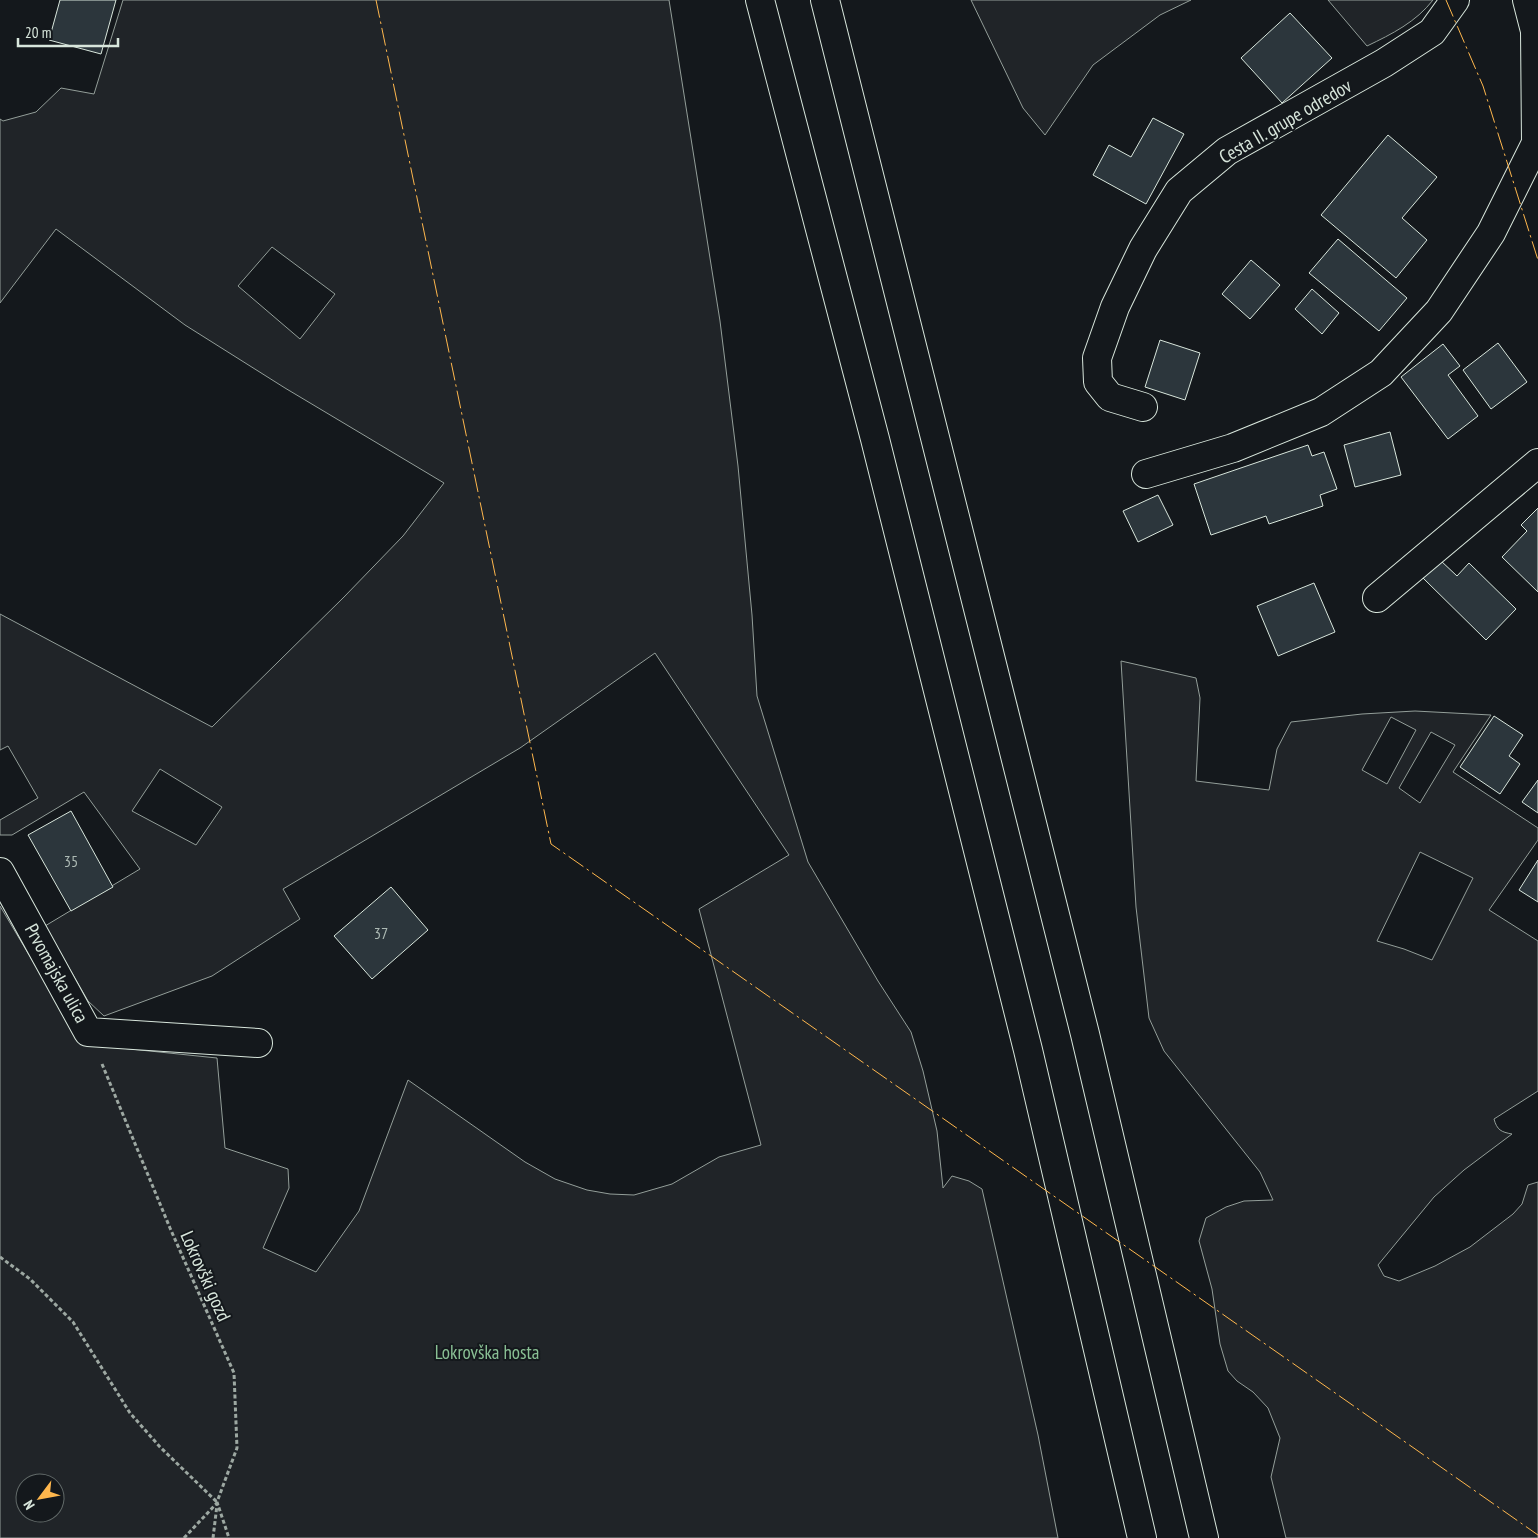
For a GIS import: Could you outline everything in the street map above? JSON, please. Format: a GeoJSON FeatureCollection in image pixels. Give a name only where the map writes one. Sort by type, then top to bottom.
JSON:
{"type":"FeatureCollection","features":[{"type":"Feature","properties":{"kind":"main road"},"geometry":{"type":"LineString","coordinates":[[760,0],[876,439],[1028,1050],[1142,1538]]}},
{"type":"Feature","properties":{"kind":"main road"},"geometry":{"type":"LineString","coordinates":[[825,0],[1085,1034],[1204,1538]]}},
{"type":"Feature","properties":{"kind":"main road","name":"Cesta II. grupe odredov"},"geometry":{"type":"LineString","coordinates":[[1143,407],[1110,397],[1098,382],[1097,358],[1115,307],[1139,258],[1179,191],[1228,151],[1384,63],[1432,32],[1455,0]]}},
{"type":"Feature","properties":{"kind":"main road"},"geometry":{"type":"LineString","coordinates":[[1146,474],[1233,448],[1321,412],[1381,373],[1439,311],[1492,233],[1536,144],[1535,31],[1527,0]]}},
{"type":"Feature","properties":{"kind":"main road"},"geometry":{"type":"LineString","coordinates":[[1377,598],[1538,463]]}},
{"type":"Feature","properties":{"kind":"main road","name":"Prvomajska ulica"},"geometry":{"type":"LineString","coordinates":[[0,872],[88,1032],[258,1043]]}},
{"type":"Feature","properties":{"kind":"path","name":"Lokrovški gozd"},"geometry":{"type":"LineString","coordinates":[[88,1032],[170,1228],[234,1373],[237,1448],[217,1502]]}},
{"type":"Feature","properties":{"kind":"path"},"geometry":{"type":"LineString","coordinates":[[0,1256],[30,1279],[73,1322],[130,1413],[160,1447],[217,1502],[228,1538]]}},
{"type":"Feature","properties":{"kind":"path"},"geometry":{"type":"LineString","coordinates":[[184,1538],[217,1502]]}},
{"type":"Feature","properties":{"kind":"path"},"geometry":{"type":"LineString","coordinates":[[213,1538],[217,1502]]}},
{"type":"Feature","properties":{"kind":"green space","name":"Lokrovška hosta"},"geometry":{"type":"Polygon","coordinates":[[[123,0],[669,0],[720,321],[738,466],[752,615],[757,696],[808,862],[878,981],[911,1032],[923,1071],[937,1131],[943,1188],[952,1176],[969,1181],[982,1189],[1038,1435],[1058,1538],[0,1538],[0,906],[82,1044],[217,1058],[225,1148],[288,1169],[289,1188],[263,1248],[316,1272],[359,1211],[408,1080],[525,1162],[555,1179],[587,1190],[610,1194],[634,1195],[672,1184],[719,1157],[761,1145],[699,909],[789,855],[655,653],[520,748],[283,889],[300,919],[212,976],[104,1016],[88,1001],[45,926],[140,869],[84,792],[12,835],[0,835],[0,820],[38,798],[8,746],[0,750],[0,614],[212,727],[403,536],[444,483],[285,388],[185,325],[56,229],[0,303],[0,119],[3,121],[36,112],[61,88],[94,94],[123,0]],[[272,247],[238,286],[300,339],[335,294],[272,247]],[[160,769],[132,811],[196,845],[222,807],[160,769]]]}},
{"type":"Feature","properties":{"kind":"green space"},"geometry":{"type":"Polygon","coordinates":[[[971,0],[1191,0],[1160,15],[1093,65],[1045,135],[1023,108],[971,0]]]}},
{"type":"Feature","properties":{"kind":"green space"},"geometry":{"type":"Polygon","coordinates":[[[1328,0],[1433,0],[1411,21],[1367,46],[1328,0]]]}},
{"type":"Feature","properties":{"kind":"green space"},"geometry":{"type":"Polygon","coordinates":[[[1121,661],[1196,678],[1200,698],[1196,781],[1269,790],[1277,749],[1291,722],[1362,714],[1415,711],[1491,715],[1453,772],[1538,828],[1538,840],[1489,910],[1538,941],[1538,1091],[1494,1119],[1500,1130],[1512,1134],[1464,1170],[1434,1197],[1378,1265],[1384,1276],[1399,1281],[1435,1266],[1470,1247],[1513,1214],[1522,1204],[1528,1185],[1538,1182],[1538,1538],[1286,1538],[1271,1477],[1280,1438],[1268,1408],[1253,1392],[1237,1381],[1228,1371],[1220,1344],[1212,1289],[1199,1241],[1206,1218],[1226,1207],[1244,1201],[1273,1200],[1260,1172],[1164,1051],[1149,1018],[1136,907],[1121,661]],[[1391,717],[1362,770],[1387,784],[1416,730],[1391,717]],[[1431,732],[1399,788],[1420,803],[1455,745],[1431,732]],[[1420,852],[1377,941],[1432,960],[1473,878],[1420,852]]]}},
{"type":"Feature","properties":{"kind":"building"},"geometry":{"type":"Polygon","coordinates":[[[60,0],[116,0],[101,54],[49,40],[60,0]]]}},
{"type":"Feature","properties":{"kind":"building"},"geometry":{"type":"Polygon","coordinates":[[[1290,13],[1332,58],[1282,103],[1241,58],[1290,13]]]}},
{"type":"Feature","properties":{"kind":"building"},"geometry":{"type":"Polygon","coordinates":[[[1153,118],[1184,134],[1146,204],[1093,175],[1109,145],[1131,157],[1153,118]]]}},
{"type":"Feature","properties":{"kind":"building"},"geometry":{"type":"Polygon","coordinates":[[[1388,135],[1437,177],[1402,218],[1427,240],[1396,278],[1321,215],[1388,135]]]}},
{"type":"Feature","properties":{"kind":"building"},"geometry":{"type":"Polygon","coordinates":[[[1338,239],[1407,298],[1379,331],[1309,273],[1338,239]]]}},
{"type":"Feature","properties":{"kind":"building"},"geometry":{"type":"Polygon","coordinates":[[[1251,260],[1280,285],[1250,319],[1222,294],[1251,260]]]}},
{"type":"Feature","properties":{"kind":"building"},"geometry":{"type":"Polygon","coordinates":[[[1312,289],[1339,313],[1322,334],[1295,309],[1312,289]]]}},
{"type":"Feature","properties":{"kind":"building"},"geometry":{"type":"Polygon","coordinates":[[[1160,340],[1200,353],[1185,400],[1145,387],[1160,340]]]}},
{"type":"Feature","properties":{"kind":"building"},"geometry":{"type":"Polygon","coordinates":[[[1498,343],[1527,382],[1491,409],[1463,370],[1498,343]]]}},
{"type":"Feature","properties":{"kind":"building"},"geometry":{"type":"Polygon","coordinates":[[[1443,344],[1460,366],[1448,375],[1478,416],[1448,439],[1401,377],[1443,344]]]}},
{"type":"Feature","properties":{"kind":"building"},"geometry":{"type":"Polygon","coordinates":[[[1390,432],[1401,475],[1355,487],[1344,445],[1390,432]]]}},
{"type":"Feature","properties":{"kind":"building"},"geometry":{"type":"Polygon","coordinates":[[[1308,445],[1312,456],[1324,452],[1337,489],[1320,495],[1323,506],[1269,524],[1266,516],[1211,535],[1194,484],[1308,445]]]}},
{"type":"Feature","properties":{"kind":"building"},"geometry":{"type":"Polygon","coordinates":[[[1158,495],[1173,525],[1138,542],[1123,511],[1158,495]]]}},
{"type":"Feature","properties":{"kind":"building"},"geometry":{"type":"Polygon","coordinates":[[[1538,508],[1538,592],[1502,557],[1527,531],[1521,525],[1538,508]]]}},
{"type":"Feature","properties":{"kind":"building"},"geometry":{"type":"Polygon","coordinates":[[[1440,560],[1457,576],[1469,563],[1516,609],[1486,640],[1423,578],[1440,560]]]}},
{"type":"Feature","properties":{"kind":"building"},"geometry":{"type":"Polygon","coordinates":[[[1314,583],[1335,632],[1278,656],[1257,606],[1314,583]]]}},
{"type":"Feature","properties":{"kind":"building"},"geometry":{"type":"Polygon","coordinates":[[[1494,716],[1523,735],[1509,756],[1520,764],[1500,794],[1460,767],[1494,716]]]}},
{"type":"Feature","properties":{"kind":"building"},"geometry":{"type":"Polygon","coordinates":[[[1538,780],[1538,813],[1522,802],[1538,780]]]}},
{"type":"Feature","properties":{"kind":"building"},"geometry":{"type":"Polygon","coordinates":[[[71,811],[113,887],[71,911],[28,835],[71,811]]]}},
{"type":"Feature","properties":{"kind":"building"},"geometry":{"type":"Polygon","coordinates":[[[1538,860],[1538,902],[1519,890],[1538,860]]]}},
{"type":"Feature","properties":{"kind":"building"},"geometry":{"type":"Polygon","coordinates":[[[391,887],[428,930],[372,979],[334,936],[391,887]]]}},
{"type":"Feature","properties":{"kind":"power"},"geometry":{"type":"LineString","coordinates":[[376,0],[551,844],[1538,1535]]}},
{"type":"Feature","properties":{"kind":"power"},"geometry":{"type":"LineString","coordinates":[[1446,0],[1483,86],[1538,260]]}}]}
